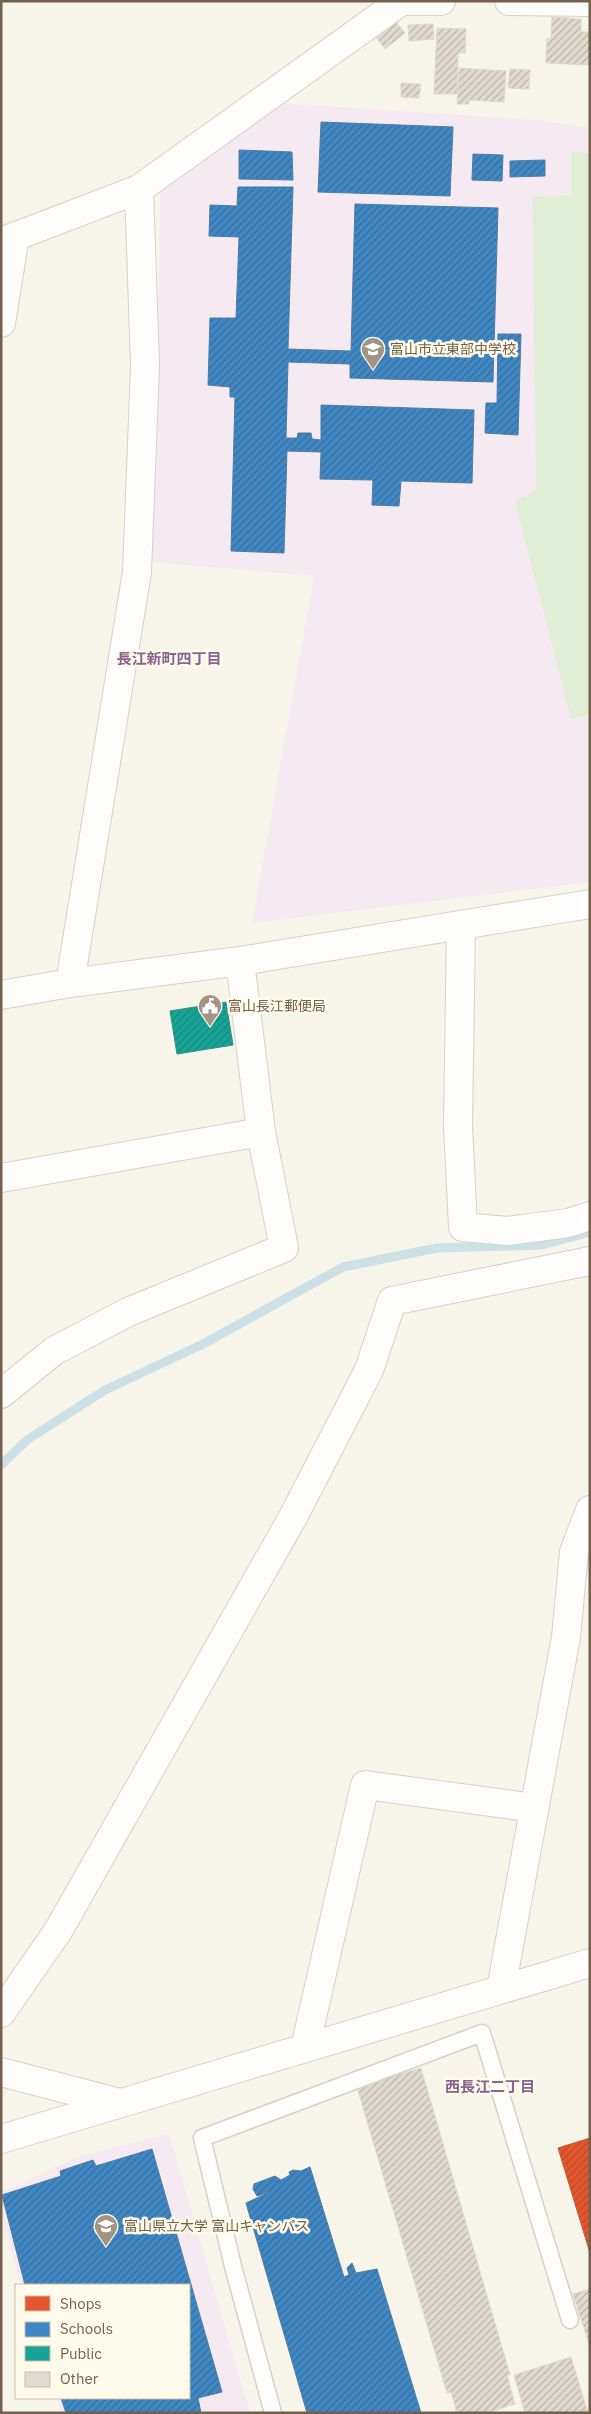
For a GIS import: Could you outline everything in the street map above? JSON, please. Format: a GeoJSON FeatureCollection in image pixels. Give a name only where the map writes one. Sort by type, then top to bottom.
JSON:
{"type":"FeatureCollection","features":[{"type":"Feature","properties":{"kind":"street"},"geometry":{"type":"LineString","coordinates":[[1,323],[8,239],[139,190],[399,2],[441,1]]}},
{"type":"Feature","properties":{"kind":"street"},"geometry":{"type":"LineString","coordinates":[[509,1],[590,2]]}},
{"type":"Feature","properties":{"kind":"street"},"geometry":{"type":"LineString","coordinates":[[70,983],[137,572],[145,366],[139,190]]}},
{"type":"Feature","properties":{"kind":"street"},"geometry":{"type":"LineString","coordinates":[[1,995],[70,983],[240,961],[590,904]]}},
{"type":"Feature","properties":{"kind":"street"},"geometry":{"type":"LineString","coordinates":[[461,925],[458,1126],[463,1227],[507,1231],[568,1223],[590,1216]]}},
{"type":"Feature","properties":{"kind":"street"},"geometry":{"type":"LineString","coordinates":[[1,1394],[54,1351],[128,1312],[284,1248],[260,1132],[240,961]]}},
{"type":"Feature","properties":{"kind":"street"},"geometry":{"type":"LineString","coordinates":[[1,1178],[260,1132]]}},
{"type":"Feature","properties":{"kind":"street"},"geometry":{"type":"LineString","coordinates":[[1,2013],[58,1930],[293,1517],[370,1370],[392,1301],[590,1261]]}},
{"type":"Feature","properties":{"kind":"street"},"geometry":{"type":"LineString","coordinates":[[501,1989],[566,1637],[574,1552],[590,1510]]}},
{"type":"Feature","properties":{"kind":"street"},"geometry":{"type":"LineString","coordinates":[[305,2048],[365,1785],[534,1808]]}},
{"type":"Feature","properties":{"kind":"street"},"geometry":{"type":"LineString","coordinates":[[1,2139],[590,1963]]}},
{"type":"Feature","properties":{"kind":"street"},"geometry":{"type":"LineString","coordinates":[[1,2072],[120,2103]]}},
{"type":"Feature","properties":{"kind":"lane"},"geometry":{"type":"LineString","coordinates":[[273,2413],[234,2270],[202,2138],[482,2034],[570,2320]]}},
{"type":"Feature","properties":{"kind":"shaded area","name":"富山市立東部中学校"},"geometry":{"type":"Polygon","coordinates":[[[278,103],[535,120],[590,128],[590,882],[252,923],[314,576],[152,562],[161,179],[278,103]]]}},
{"type":"Feature","properties":{"kind":"shaded area","name":"富山県立大学 富山キャンパス"},"geometry":{"type":"Polygon","coordinates":[[[169,2134],[250,2413],[61,2413],[56,2399],[190,2399],[190,2284],[20,2284],[1,2209],[1,2193],[74,2158],[169,2134]]]}},
{"type":"Feature","properties":{"kind":"green space"},"geometry":{"type":"Polygon","coordinates":[[[571,152],[590,153],[590,714],[571,719],[515,501],[536,490],[533,197],[571,195],[571,152]]]}},
{"type":"Feature","properties":{"kind":"building: Shops"},"geometry":{"type":"Polygon","coordinates":[[[590,2138],[590,2253],[558,2148],[590,2138]]]}},
{"type":"Feature","properties":{"kind":"building: Schools"},"geometry":{"type":"Polygon","coordinates":[[[321,122],[453,127],[450,196],[318,192],[321,122]]]}},
{"type":"Feature","properties":{"kind":"building: Schools"},"geometry":{"type":"Polygon","coordinates":[[[239,150],[292,152],[293,180],[239,179],[239,150]]]}},
{"type":"Feature","properties":{"kind":"building: Schools"},"geometry":{"type":"Polygon","coordinates":[[[473,154],[503,155],[502,181],[472,180],[473,154]]]}},
{"type":"Feature","properties":{"kind":"building: Schools"},"geometry":{"type":"Polygon","coordinates":[[[545,160],[545,176],[510,177],[510,161],[545,160]]]}},
{"type":"Feature","properties":{"kind":"building: Schools"},"geometry":{"type":"Polygon","coordinates":[[[238,187],[293,187],[288,349],[351,351],[355,204],[498,208],[493,382],[350,378],[350,364],[288,362],[286,438],[297,438],[298,433],[311,433],[312,439],[321,440],[321,405],[474,410],[472,483],[401,481],[399,506],[372,505],[373,480],[320,479],[321,452],[287,451],[284,553],[231,551],[235,397],[230,397],[230,387],[208,385],[210,318],[236,318],[239,237],[209,236],[210,205],[237,206],[238,187]]]}},
{"type":"Feature","properties":{"kind":"building: Schools"},"geometry":{"type":"Polygon","coordinates":[[[498,334],[521,334],[518,435],[485,433],[486,403],[497,403],[498,334]]]}},
{"type":"Feature","properties":{"kind":"building: Schools","name":"富山県立大学 富山キャンパス"},"geometry":{"type":"Polygon","coordinates":[[[152,2149],[222,2392],[198,2398],[201,2413],[66,2413],[61,2399],[190,2399],[190,2284],[25,2284],[2,2195],[61,2176],[60,2171],[93,2160],[96,2166],[152,2149]]]}},
{"type":"Feature","properties":{"kind":"building: Schools"},"geometry":{"type":"Polygon","coordinates":[[[310,2167],[344,2277],[349,2275],[347,2268],[352,2263],[356,2273],[377,2269],[421,2413],[307,2413],[246,2203],[272,2191],[257,2196],[253,2189],[254,2184],[275,2176],[281,2180],[290,2175],[289,2172],[293,2170],[301,2171],[310,2167]]]}},
{"type":"Feature","properties":{"kind":"building: Public"},"geometry":{"type":"Polygon","coordinates":[[[226,1002],[233,1045],[177,1054],[170,1011],[226,1002]]]}},
{"type":"Feature","properties":{"kind":"building: Other"},"geometry":{"type":"Polygon","coordinates":[[[552,17],[581,19],[581,32],[590,32],[590,65],[546,63],[547,39],[551,39],[552,17]]]}},
{"type":"Feature","properties":{"kind":"building: Other"},"geometry":{"type":"Polygon","coordinates":[[[395,21],[405,33],[385,49],[376,37],[395,21]]]}},
{"type":"Feature","properties":{"kind":"building: Other"},"geometry":{"type":"Polygon","coordinates":[[[433,24],[434,39],[409,41],[408,25],[433,24]]]}},
{"type":"Feature","properties":{"kind":"building: Other"},"geometry":{"type":"Polygon","coordinates":[[[437,28],[466,29],[465,53],[458,53],[457,94],[434,94],[437,28]]]}},
{"type":"Feature","properties":{"kind":"building: Other"},"geometry":{"type":"Polygon","coordinates":[[[459,68],[506,71],[504,102],[469,100],[469,104],[457,104],[459,68]]]}},
{"type":"Feature","properties":{"kind":"building: Other"},"geometry":{"type":"Polygon","coordinates":[[[510,69],[530,70],[529,89],[508,88],[510,69]]]}},
{"type":"Feature","properties":{"kind":"building: Other"},"geometry":{"type":"Polygon","coordinates":[[[401,83],[421,84],[419,98],[401,97],[401,83]]]}},
{"type":"Feature","properties":{"kind":"building: Other"},"geometry":{"type":"Polygon","coordinates":[[[421,2068],[510,2375],[507,2375],[515,2404],[486,2413],[457,2413],[451,2392],[447,2393],[357,2087],[421,2068]]]}},
{"type":"Feature","properties":{"kind":"building: Other"},"geometry":{"type":"Polygon","coordinates":[[[590,2289],[590,2347],[573,2294],[590,2289]]]}},
{"type":"Feature","properties":{"kind":"building: Other"},"geometry":{"type":"Polygon","coordinates":[[[571,2357],[588,2413],[525,2413],[514,2375],[571,2357]]]}},
{"type":"Feature","properties":{"kind":"waterway"},"geometry":{"type":"LineString","coordinates":[[1,1465],[27,1440],[105,1390],[203,1344],[343,1267],[437,1248],[541,1245],[590,1232]]}},
{"type":"Feature","properties":{"kind":"place","name":"富山市立東部中学校"},"geometry":{"type":"Point","coordinates":[373,370]}},
{"type":"Feature","properties":{"kind":"place","name":"富山長江郵便局"},"geometry":{"type":"Point","coordinates":[210,1027]}},
{"type":"Feature","properties":{"kind":"place","name":"富山県立大学 富山キャンパス"},"geometry":{"type":"Point","coordinates":[106,2247]}},
{"type":"Feature","properties":{"kind":"district","name":"長江新町四丁目"},"geometry":{"type":"Point","coordinates":[169,659]}},
{"type":"Feature","properties":{"kind":"district","name":"西長江二丁目"},"geometry":{"type":"Point","coordinates":[490,2087]}}]}
